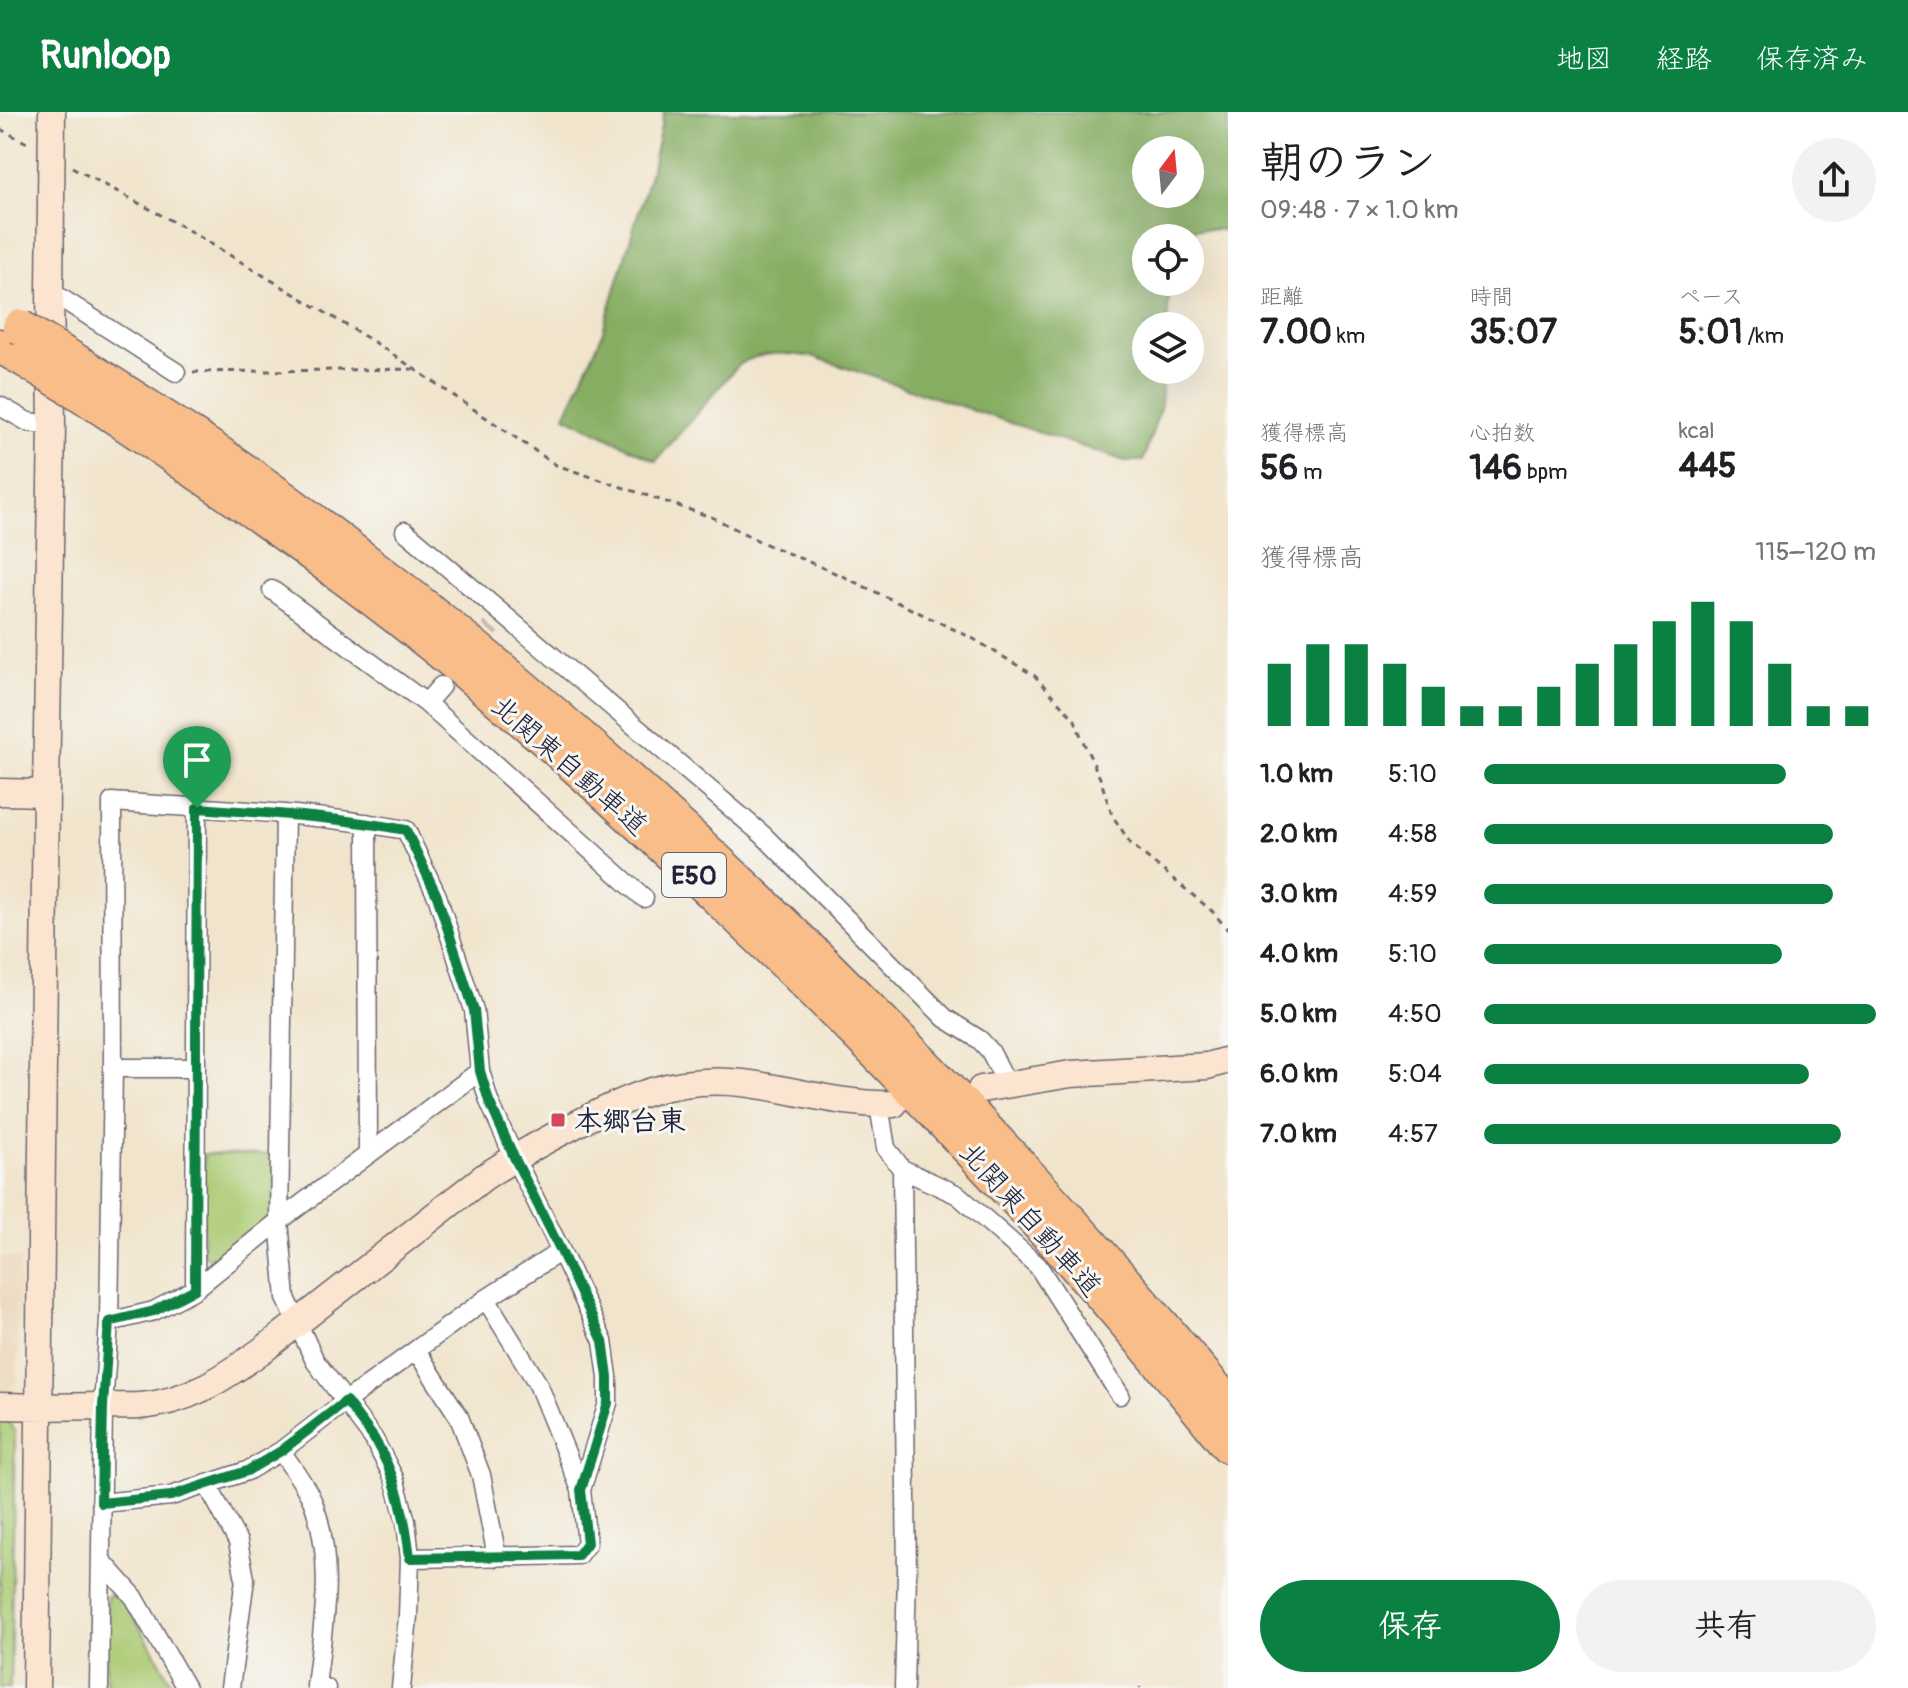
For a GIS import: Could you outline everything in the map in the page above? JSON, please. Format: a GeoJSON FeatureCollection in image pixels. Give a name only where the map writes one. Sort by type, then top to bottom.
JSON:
{"type":"FeatureCollection","features":[{"type":"Feature","properties":{"kind":"highway","name":"北関東自動車道"},"geometry":{"type":"LineString","coordinates":[[11,337],[232,462],[370,564],[606,758],[824,962],[937,1077],[1150,1308],[1228,1403]]}},
{"type":"Feature","properties":{"kind":"highway","name":"北関東自動車道"},"geometry":{"type":"LineString","coordinates":[[80,378],[221,488],[353,584],[477,683],[622,809],[802,978],[910,1086],[1130,1327],[1228,1446]]}},
{"type":"Feature","properties":{"kind":"main road"},"geometry":{"type":"LineString","coordinates":[[36,1688],[52,425],[52,112]]}},
{"type":"Feature","properties":{"kind":"main road"},"geometry":{"type":"LineString","coordinates":[[0,792],[46,793]]}},
{"type":"Feature","properties":{"kind":"main road"},"geometry":{"type":"LineString","coordinates":[[981,1089],[1071,1074],[1207,1066],[1228,1060]]}},
{"type":"Feature","properties":{"kind":"main road"},"geometry":{"type":"LineString","coordinates":[[0,1406],[159,1404],[207,1386],[238,1368],[484,1177],[514,1157],[619,1102],[673,1085],[739,1083],[887,1105]]}},
{"type":"Feature","properties":{"kind":"street"},"geometry":{"type":"LineString","coordinates":[[50,291],[176,372]]}},
{"type":"Feature","properties":{"kind":"street"},"geometry":{"type":"LineString","coordinates":[[0,406],[28,422],[52,425]]}},
{"type":"Feature","properties":{"kind":"street"},"geometry":{"type":"LineString","coordinates":[[405,531],[497,620],[763,835],[945,1018],[980,1040],[990,1051],[1007,1083]]}},
{"type":"Feature","properties":{"kind":"street"},"geometry":{"type":"LineString","coordinates":[[272,590],[426,703],[644,898]]}},
{"type":"Feature","properties":{"kind":"street"},"geometry":{"type":"LineString","coordinates":[[426,703],[441,686]]}},
{"type":"Feature","properties":{"kind":"street"},"geometry":{"type":"LineString","coordinates":[[99,1688],[113,1068],[112,802],[285,814],[406,830],[437,896],[474,1010],[480,1071],[489,1101],[603,1341],[608,1403],[581,1490]]}},
{"type":"Feature","properties":{"kind":"street"},"geometry":{"type":"LineString","coordinates":[[195,1289],[197,808]]}},
{"type":"Feature","properties":{"kind":"street"},"geometry":{"type":"LineString","coordinates":[[285,814],[279,1221],[286,1298],[315,1361],[373,1438],[394,1478],[406,1521],[410,1558],[401,1688]]}},
{"type":"Feature","properties":{"kind":"street"},"geometry":{"type":"LineString","coordinates":[[367,823],[368,1155]]}},
{"type":"Feature","properties":{"kind":"street"},"geometry":{"type":"LineString","coordinates":[[113,1068],[196,1068]]}},
{"type":"Feature","properties":{"kind":"street"},"geometry":{"type":"LineString","coordinates":[[109,1322],[154,1311],[195,1289],[279,1221],[480,1071]]}},
{"type":"Feature","properties":{"kind":"street"},"geometry":{"type":"LineString","coordinates":[[887,1105],[886,1148],[902,1169],[958,1195],[1038,1266],[1120,1395]]}},
{"type":"Feature","properties":{"kind":"street"},"geometry":{"type":"LineString","coordinates":[[902,1169],[907,1574],[904,1688]]}},
{"type":"Feature","properties":{"kind":"street"},"geometry":{"type":"LineString","coordinates":[[101,1503],[171,1496],[247,1471],[281,1451],[486,1299],[561,1251]]}},
{"type":"Feature","properties":{"kind":"street"},"geometry":{"type":"LineString","coordinates":[[410,1558],[578,1555],[587,1543],[581,1490],[538,1384],[486,1299]]}},
{"type":"Feature","properties":{"kind":"street"},"geometry":{"type":"LineString","coordinates":[[416,1350],[459,1417],[481,1475],[497,1557]]}},
{"type":"Feature","properties":{"kind":"street"},"geometry":{"type":"LineString","coordinates":[[281,1451],[313,1502],[325,1545],[326,1598],[316,1686],[326,1688]]}},
{"type":"Feature","properties":{"kind":"street"},"geometry":{"type":"LineString","coordinates":[[207,1484],[238,1542],[245,1579],[230,1688]]}},
{"type":"Feature","properties":{"kind":"street"},"geometry":{"type":"LineString","coordinates":[[101,1560],[134,1597],[186,1688]]}},
{"type":"Feature","properties":{"kind":"path"},"geometry":{"type":"LineString","coordinates":[[0,129],[183,227],[379,345],[556,465],[714,518],[972,638],[1035,676],[1075,720],[1112,815],[1131,844],[1212,911],[1228,930]]}},
{"type":"Feature","properties":{"kind":"path"},"geometry":{"type":"LineString","coordinates":[[176,372],[413,369]]}},
{"type":"Feature","properties":{"kind":"shaded area"},"geometry":{"type":"Polygon","coordinates":[[[0,1257],[21,1258],[17,1384],[7,1392],[0,1392],[0,1257]]]}},
{"type":"Feature","properties":{"kind":"green space"},"geometry":{"type":"Polygon","coordinates":[[[664,112],[1228,112],[1228,230],[1204,229],[1204,224],[1132,224],[1132,296],[1169,296],[1168,312],[1132,312],[1132,384],[1162,384],[1161,405],[1143,461],[1125,461],[814,357],[776,354],[758,356],[739,364],[656,461],[565,416],[601,337],[653,164],[664,112]]]}},
{"type":"Feature","properties":{"kind":"green space"},"geometry":{"type":"Polygon","coordinates":[[[204,1154],[274,1155],[275,1209],[269,1221],[217,1261],[203,1255],[204,1154]]]}},
{"type":"Feature","properties":{"kind":"green space"},"geometry":{"type":"Polygon","coordinates":[[[0,1420],[7,1420],[15,1432],[10,1688],[0,1688],[0,1420]]]}},
{"type":"Feature","properties":{"kind":"green space"},"geometry":{"type":"Polygon","coordinates":[[[120,1593],[175,1688],[106,1688],[107,1596],[120,1593]]]}},
{"type":"Feature","properties":{"kind":"tunnel"},"geometry":{"type":"LineString","coordinates":[[472,651],[492,627]]}},
{"type":"Feature","properties":{"kind":"place","name":"本郷台東"},"geometry":{"type":"Point","coordinates":[558,1120]}},
{"type":"Feature","properties":{"kind":"route"},"geometry":{"type":"LineString","coordinates":[[197,808],[285,814],[406,830],[437,896],[474,1010],[480,1071],[489,1101],[603,1341],[608,1403],[581,1490],[587,1543],[578,1555],[410,1558],[406,1521],[394,1478],[373,1438],[346,1401],[281,1451],[247,1471],[171,1496],[101,1503],[109,1322],[154,1311],[195,1289],[197,808]]}}]}
